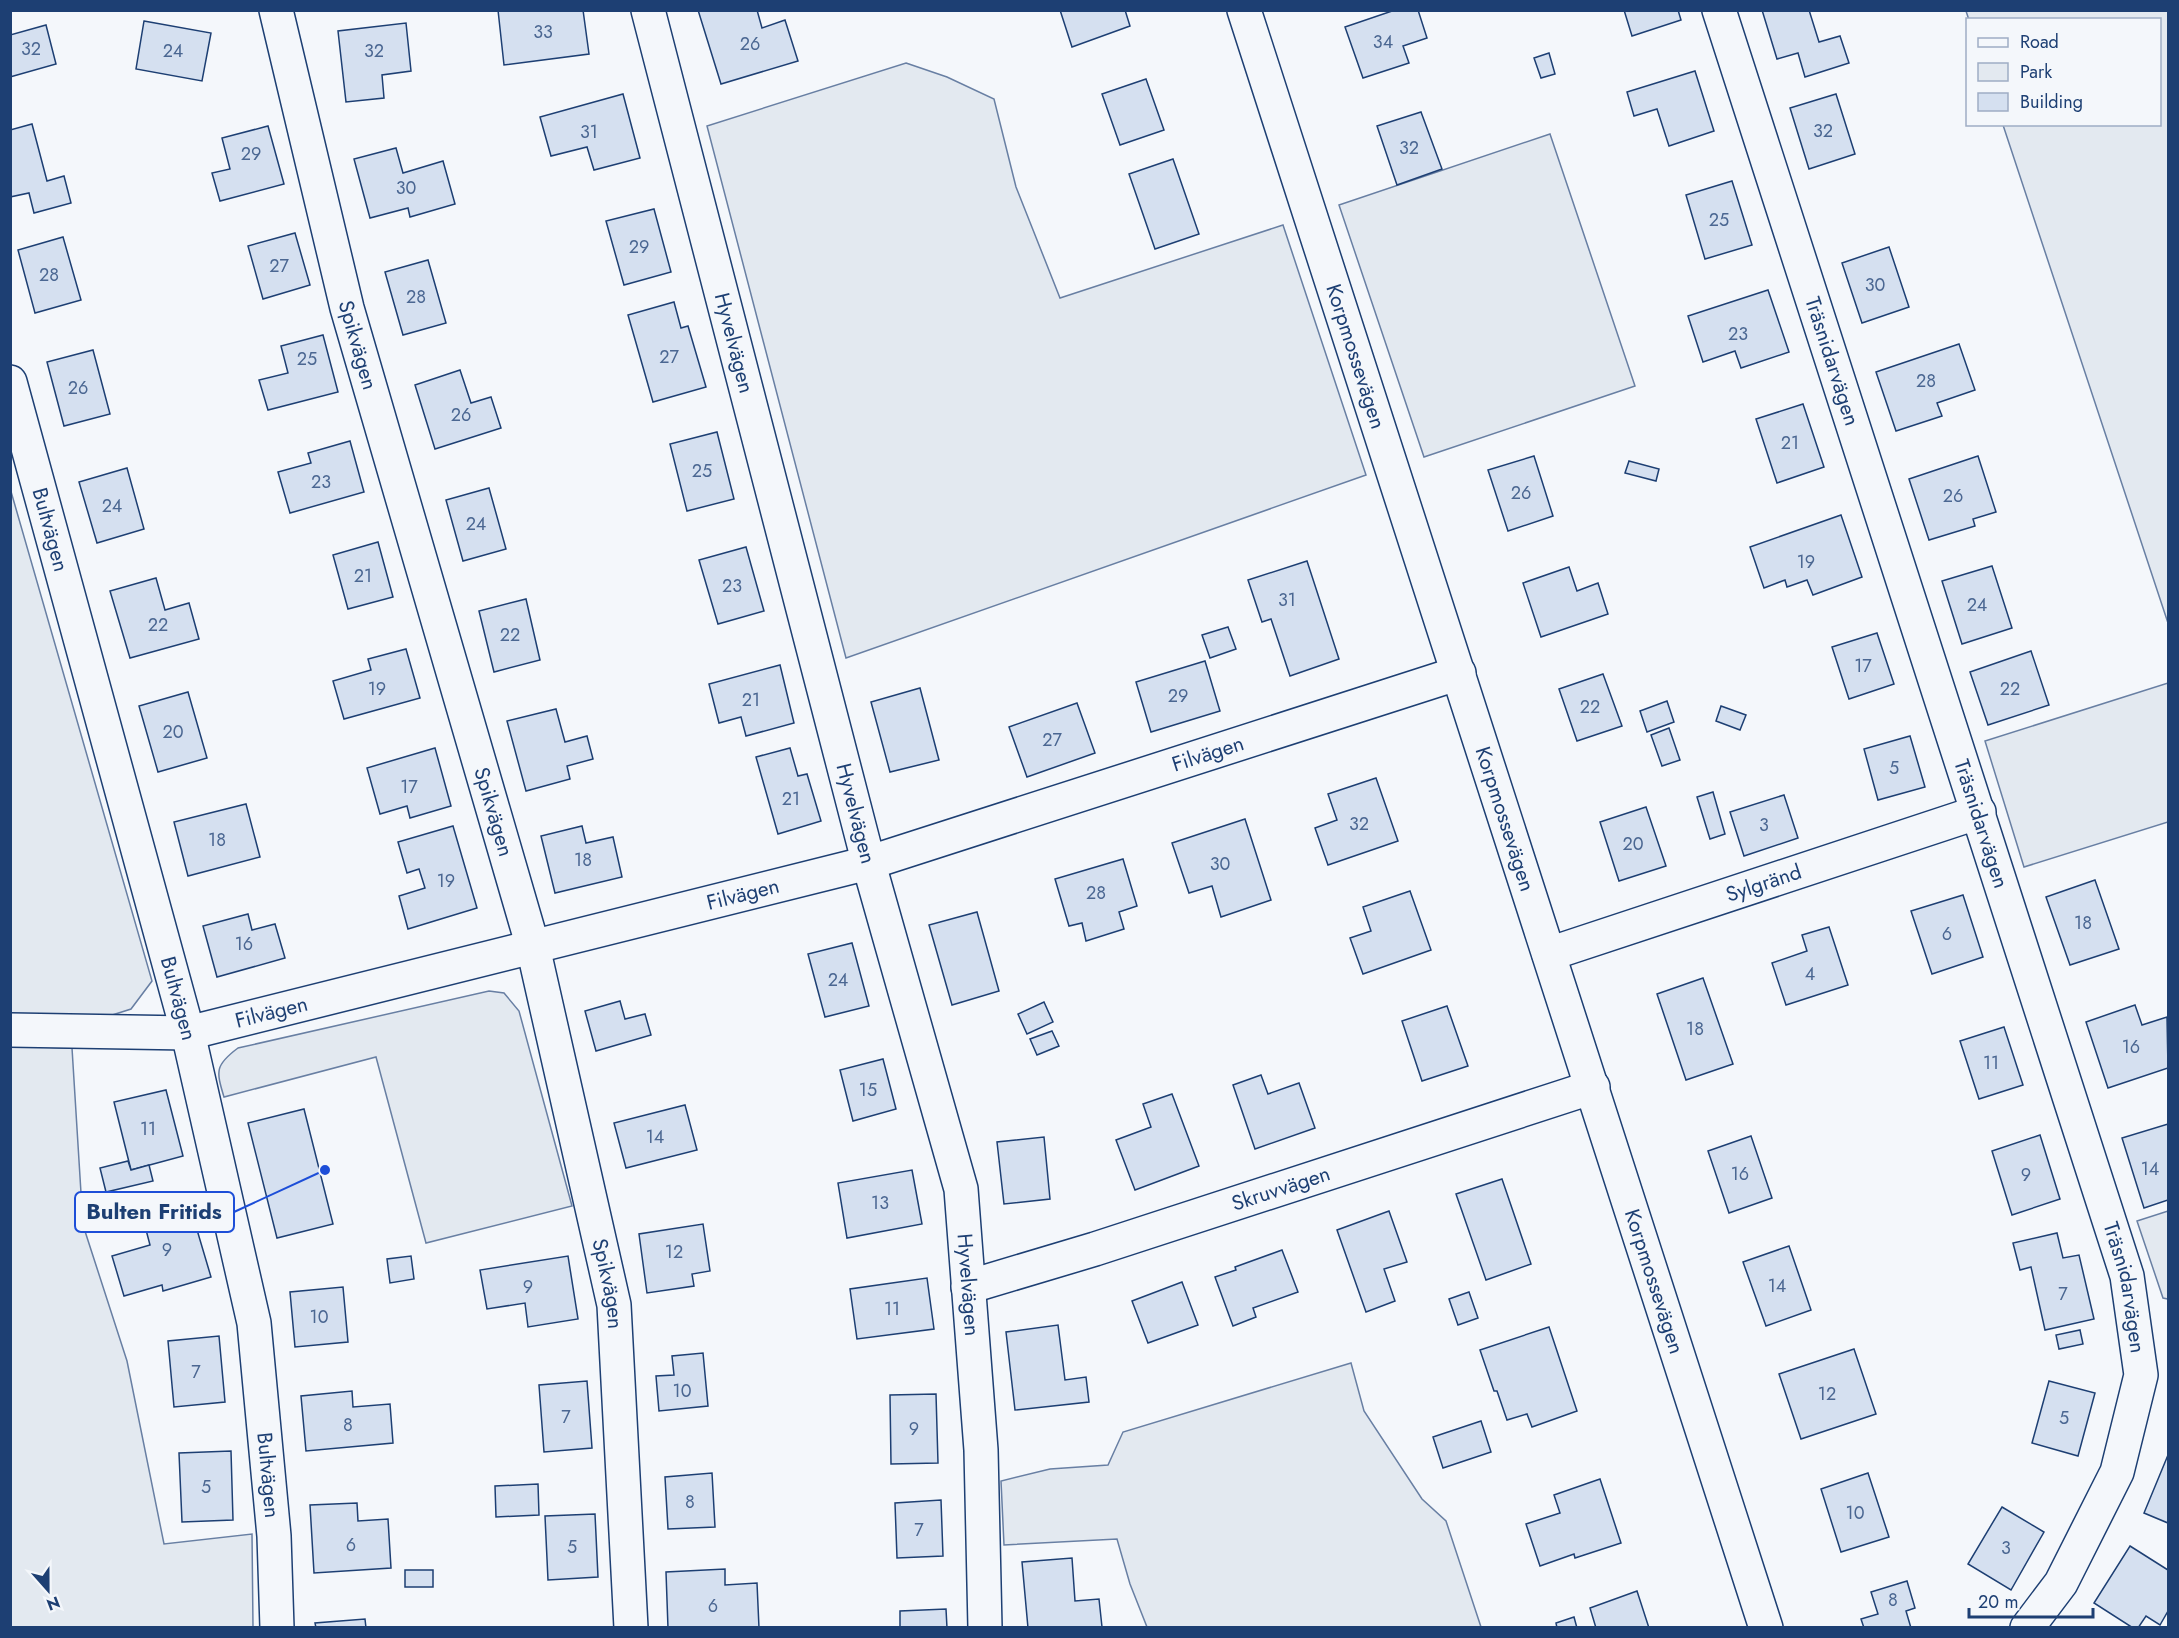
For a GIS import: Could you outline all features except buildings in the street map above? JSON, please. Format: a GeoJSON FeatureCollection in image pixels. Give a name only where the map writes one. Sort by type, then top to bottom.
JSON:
{"type":"FeatureCollection","features":[{"type":"Feature","properties":{"kind":"street","name":"Spikvägen"},"geometry":{"type":"LineString","coordinates":[[276,10],[347,308],[533,947],[614,1305],[631,1628]]}},
{"type":"Feature","properties":{"kind":"street","name":"Hyvelvägen"},"geometry":{"type":"LineString","coordinates":[[648,10],[868,863],[961,1189],[981,1450],[985,1628]]}},
{"type":"Feature","properties":{"kind":"street","name":"Korpmossevägen"},"geometry":{"type":"LineString","coordinates":[[1244,10],[1766,1628]]}},
{"type":"Feature","properties":{"kind":"street","name":"Träsnidarvägen"},"geometry":{"type":"LineString","coordinates":[[1719,10],[2127,1276],[2141,1375],[2117,1472],[2061,1583],[2027,1628]]}},
{"type":"Feature","properties":{"kind":"street","name":"Bultvägen"},"geometry":{"type":"LineString","coordinates":[[10,382],[188,1033],[254,1323],[274,1536],[276,1628]]}},
{"type":"Feature","properties":{"kind":"street","name":"Filvägen"},"geometry":{"type":"LineString","coordinates":[[10,1030],[188,1033],[868,863],[1459,673]]}},
{"type":"Feature","properties":{"kind":"street","name":"Sylgränd"},"geometry":{"type":"LineString","coordinates":[[1549,954],[1979,812]]}},
{"type":"Feature","properties":{"kind":"street","name":"Skruvvägen"},"geometry":{"type":"LineString","coordinates":[[968,1287],[1095,1249],[1593,1088]]}},
{"type":"Feature","properties":{"kind":"green space"},"geometry":{"type":"Polygon","coordinates":[[[1966,11],[2168,11],[2168,623],[2003,126],[2161,126],[2161,18],[1968,18],[1966,11]]]}},
{"type":"Feature","properties":{"kind":"green space"},"geometry":{"type":"Polygon","coordinates":[[[906,63],[947,77],[994,99],[1016,187],[1060,298],[1283,225],[1366,475],[846,658],[707,126],[906,63]]]}},
{"type":"Feature","properties":{"kind":"green space"},"geometry":{"type":"Polygon","coordinates":[[[1550,134],[1635,386],[1424,457],[1339,205],[1550,134]]]}},
{"type":"Feature","properties":{"kind":"green space"},"geometry":{"type":"Polygon","coordinates":[[[10,488],[152,981],[131,1009],[106,1017],[11,1015],[10,488]]]}},
{"type":"Feature","properties":{"kind":"green space"},"geometry":{"type":"Polygon","coordinates":[[[2168,683],[2168,822],[2024,867],[1985,741],[2168,683]]]}},
{"type":"Feature","properties":{"kind":"green space"},"geometry":{"type":"Polygon","coordinates":[[[489,991],[504,993],[519,1011],[572,1206],[426,1243],[376,1057],[224,1097],[219,1069],[225,1059],[238,1048],[489,991]]]}},
{"type":"Feature","properties":{"kind":"green space"},"geometry":{"type":"Polygon","coordinates":[[[11,1046],[72,1048],[83,1225],[127,1361],[164,1544],[252,1534],[253,1627],[11,1628],[11,1046]]]}},
{"type":"Feature","properties":{"kind":"green space"},"geometry":{"type":"Polygon","coordinates":[[[2168,1211],[2168,1299],[2163,1298],[2137,1221],[2168,1211]]]}},
{"type":"Feature","properties":{"kind":"green space"},"geometry":{"type":"Polygon","coordinates":[[[1351,1363],[1364,1411],[1422,1499],[1446,1521],[1481,1627],[1147,1627],[1130,1584],[1117,1539],[1004,1545],[1001,1481],[1050,1469],[1108,1465],[1123,1432],[1351,1363]]]}},
{"type":"Feature","properties":{"kind":"place","name":"Bulten Fritids"},"geometry":{"type":"Point","coordinates":[325,1170]}}]}
